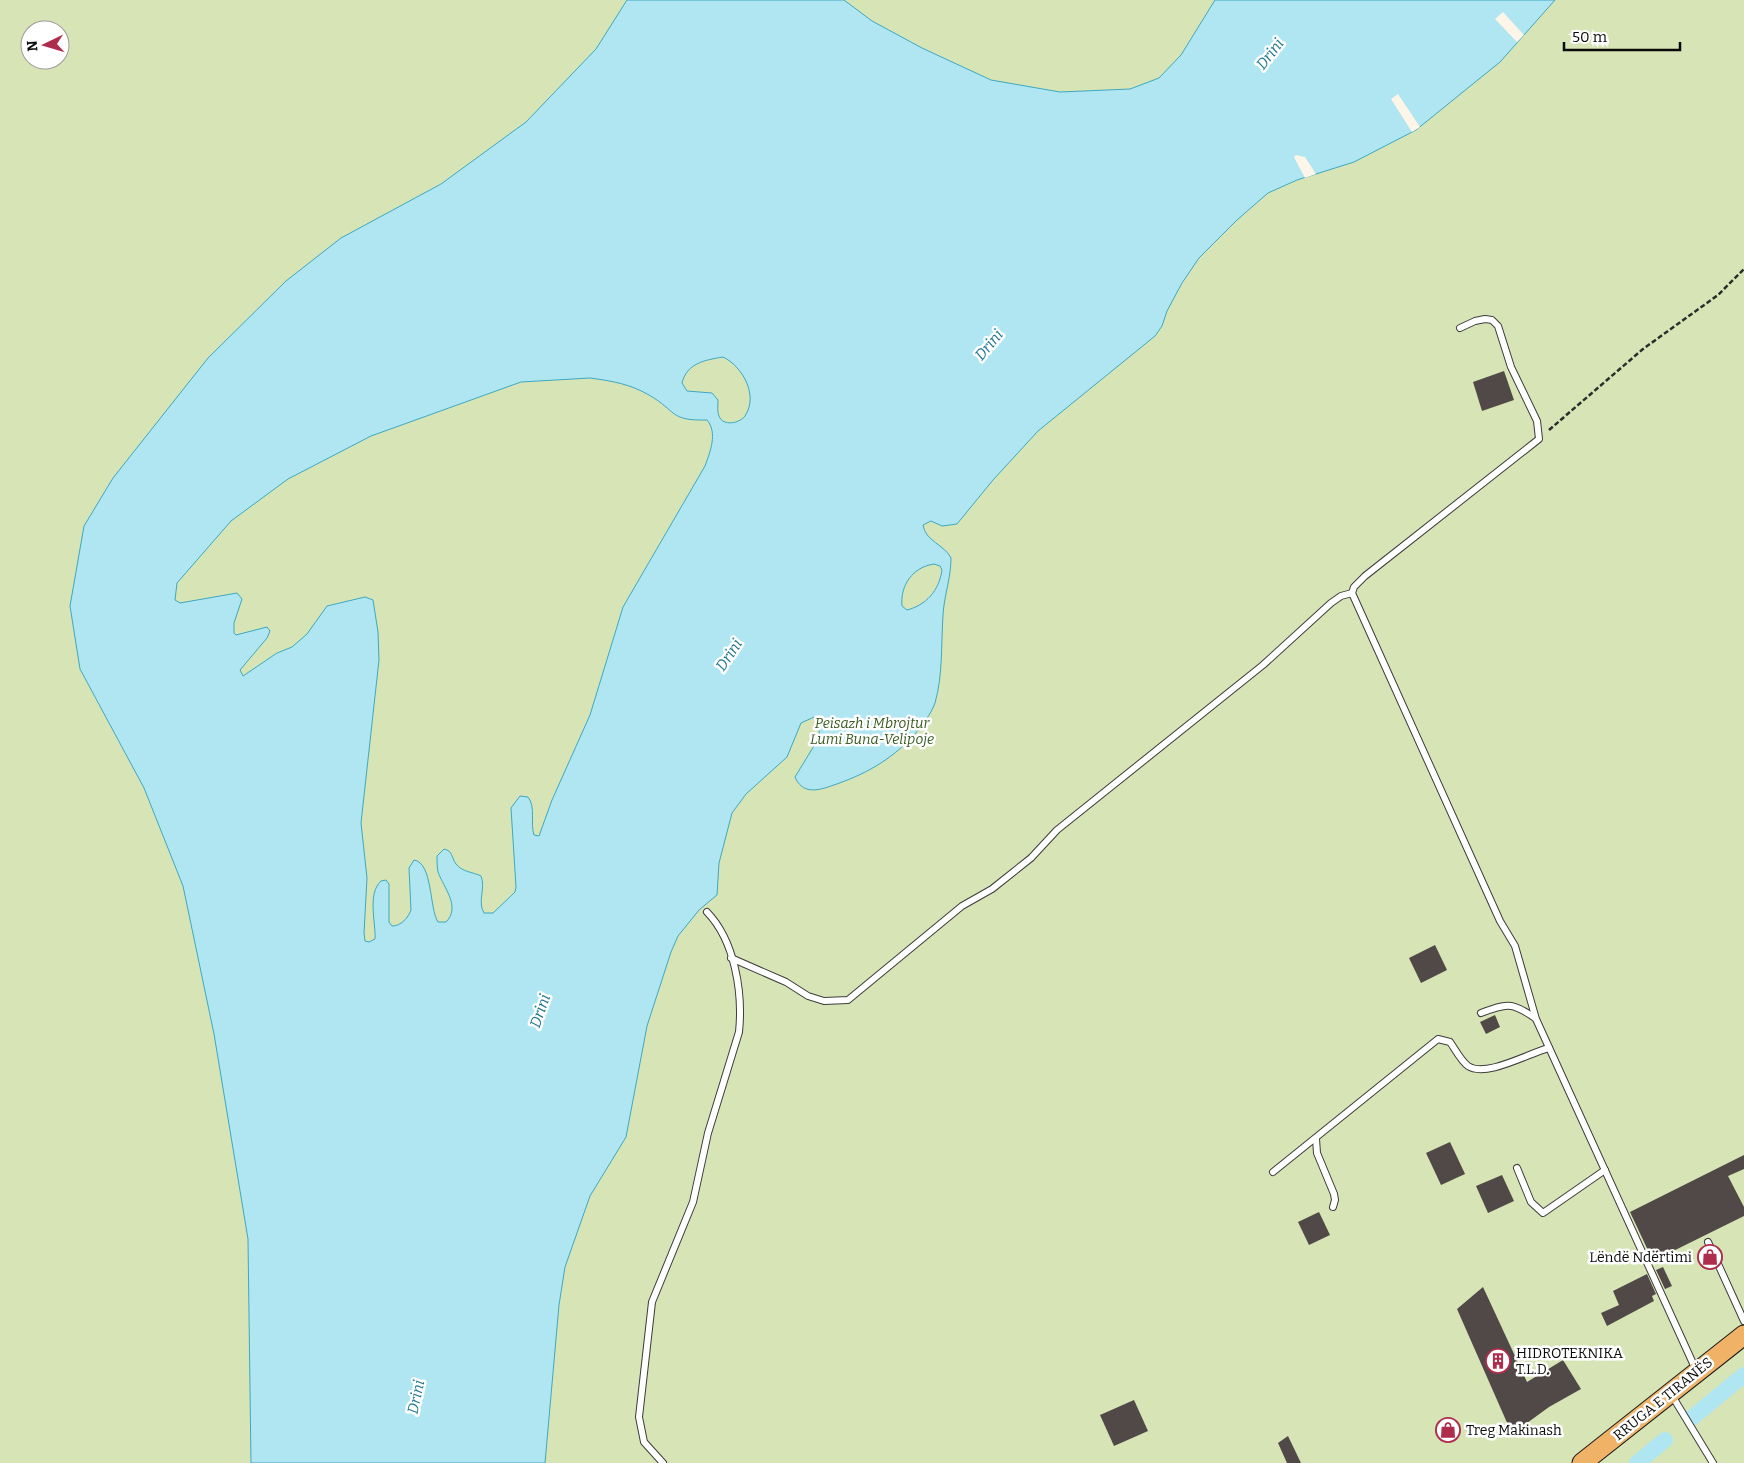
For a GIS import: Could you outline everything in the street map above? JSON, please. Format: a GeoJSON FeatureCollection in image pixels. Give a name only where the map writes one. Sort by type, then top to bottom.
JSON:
{"type":"FeatureCollection","features":[{"type":"Feature","properties":{"kind":"main road","name":"RRUGA E TIRANËS"},"geometry":{"type":"LineString","coordinates":[[1582,1463],[1696,1371],[1744,1335]]}},
{"type":"Feature","properties":{"kind":"lane"},"geometry":{"type":"LineString","coordinates":[[1460,328],[1475,321],[1485,320],[1492,320],[1498,326],[1511,367],[1537,421],[1538,439],[1365,576],[1354,587],[1352,593],[1500,921],[1515,946],[1536,1019],[1696,1371]]}},
{"type":"Feature","properties":{"kind":"lane"},"geometry":{"type":"LineString","coordinates":[[731,958],[786,982],[808,996],[824,1001],[848,1000],[962,906],[992,890],[1024,863],[1057,830],[1263,665],[1331,603],[1342,596],[1352,593]]}},
{"type":"Feature","properties":{"kind":"lane"},"geometry":{"type":"LineString","coordinates":[[663,1463],[648,1449],[640,1425],[646,1342],[652,1302],[693,1202],[708,1133],[739,1032],[738,979],[717,922],[707,912]]}},
{"type":"Feature","properties":{"kind":"lane"},"geometry":{"type":"LineString","coordinates":[[1481,1013],[1495,1007],[1511,1005],[1536,1019]]}},
{"type":"Feature","properties":{"kind":"lane"},"geometry":{"type":"LineString","coordinates":[[1272,1172],[1316,1139],[1438,1039],[1450,1042],[1466,1065],[1477,1069],[1494,1068],[1549,1048]]}},
{"type":"Feature","properties":{"kind":"lane"},"geometry":{"type":"LineString","coordinates":[[1316,1139],[1317,1153],[1336,1200],[1333,1207]]}},
{"type":"Feature","properties":{"kind":"lane"},"geometry":{"type":"LineString","coordinates":[[1517,1168],[1531,1202],[1543,1213],[1605,1170]]}},
{"type":"Feature","properties":{"kind":"lane"},"geometry":{"type":"LineString","coordinates":[[1708,1242],[1744,1321]]}},
{"type":"Feature","properties":{"kind":"lane"},"geometry":{"type":"LineString","coordinates":[[1671,1393],[1713,1463]]}},
{"type":"Feature","properties":{"kind":"path"},"geometry":{"type":"LineString","coordinates":[[1538,439],[1622,370],[1643,349],[1718,295],[1744,269]]}},
{"type":"Feature","properties":{"kind":"green space","name":"Peisazh i Mbrojtur Lumi Buna-Velipoje"},"geometry":{"type":"Polygon","coordinates":[[[0,0],[1744,0],[1744,1463],[0,1463],[0,0]]]}},
{"type":"Feature","properties":{"kind":"water","name":"Drini"},"geometry":{"type":"Polygon","coordinates":[[[627,0],[844,0],[872,21],[922,48],[991,80],[1060,92],[1130,89],[1159,78],[1181,55],[1215,0],[1555,0],[1500,62],[1416,130],[1354,162],[1297,180],[1268,193],[1237,220],[1199,258],[1182,283],[1167,311],[1162,326],[1155,336],[1038,431],[993,480],[957,524],[942,526],[931,521],[923,525],[927,535],[951,558],[942,626],[938,692],[935,703],[926,720],[914,735],[886,760],[855,777],[815,790],[806,789],[795,777],[820,736],[817,719],[814,717],[801,723],[787,757],[746,794],[732,813],[719,863],[717,895],[699,910],[678,936],[671,952],[647,1026],[626,1137],[590,1196],[565,1267],[559,1305],[545,1463],[251,1463],[248,1239],[214,1034],[183,886],[144,788],[80,669],[70,606],[84,526],[113,478],[208,358],[286,281],[341,238],[441,184],[526,122],[596,49],[627,0]],[[723,357],[703,361],[692,367],[684,376],[682,383],[687,391],[712,393],[718,400],[718,413],[721,419],[724,422],[732,423],[739,421],[745,416],[749,408],[749,390],[742,374],[730,361],[723,357]],[[590,378],[521,382],[371,436],[288,479],[231,521],[177,583],[175,600],[180,603],[237,593],[242,599],[234,623],[234,633],[236,635],[267,627],[270,631],[267,638],[240,670],[243,676],[277,653],[292,647],[307,634],[327,606],[365,597],[373,600],[378,632],[379,660],[361,823],[367,878],[365,941],[369,942],[375,939],[373,901],[374,893],[381,881],[386,880],[389,884],[389,922],[392,926],[401,923],[408,916],[411,910],[409,868],[414,860],[420,863],[428,877],[438,922],[446,922],[452,910],[452,904],[438,872],[437,862],[437,856],[444,849],[450,853],[458,867],[481,876],[483,886],[481,904],[484,913],[493,913],[515,892],[511,808],[520,796],[528,797],[532,805],[534,835],[539,836],[552,800],[590,715],[623,607],[705,466],[711,449],[713,437],[707,420],[679,417],[649,395],[628,386],[590,378]],[[934,564],[914,573],[906,584],[903,591],[902,606],[907,610],[926,601],[935,591],[942,570],[940,566],[934,564]]]}},
{"type":"Feature","properties":{"kind":"pier"},"geometry":{"type":"Polygon","coordinates":[[[1503,12],[1524,35],[1517,42],[1495,19],[1503,12]]]}},
{"type":"Feature","properties":{"kind":"pier"},"geometry":{"type":"Polygon","coordinates":[[[1398,94],[1420,127],[1412,132],[1391,99],[1398,94]]]}},
{"type":"Feature","properties":{"kind":"pier"},"geometry":{"type":"Polygon","coordinates":[[[1296,155],[1305,157],[1316,174],[1305,178],[1294,157],[1296,155]]]}},
{"type":"Feature","properties":{"kind":"building"},"geometry":{"type":"Polygon","coordinates":[[[1504,371],[1514,400],[1482,411],[1473,382],[1504,371]]]}},
{"type":"Feature","properties":{"kind":"building"},"geometry":{"type":"Polygon","coordinates":[[[1435,945],[1447,970],[1421,983],[1409,958],[1435,945]]]}},
{"type":"Feature","properties":{"kind":"building"},"geometry":{"type":"Polygon","coordinates":[[[1495,1015],[1500,1027],[1486,1034],[1480,1022],[1495,1015]]]}},
{"type":"Feature","properties":{"kind":"building"},"geometry":{"type":"Polygon","coordinates":[[[1450,1142],[1465,1174],[1441,1185],[1426,1153],[1450,1142]]]}},
{"type":"Feature","properties":{"kind":"building"},"geometry":{"type":"Polygon","coordinates":[[[1744,1155],[1744,1169],[1728,1176],[1744,1207],[1744,1216],[1653,1261],[1630,1212],[1744,1155]]]}},
{"type":"Feature","properties":{"kind":"building"},"geometry":{"type":"Polygon","coordinates":[[[1502,1175],[1514,1201],[1488,1213],[1476,1186],[1502,1175]]]}},
{"type":"Feature","properties":{"kind":"building"},"geometry":{"type":"Polygon","coordinates":[[[1319,1212],[1330,1235],[1309,1245],[1298,1222],[1319,1212]]]}},
{"type":"Feature","properties":{"kind":"building"},"geometry":{"type":"Polygon","coordinates":[[[1663,1267],[1672,1286],[1665,1289],[1656,1270],[1663,1267]]]}},
{"type":"Feature","properties":{"kind":"building"},"geometry":{"type":"Polygon","coordinates":[[[1647,1274],[1656,1294],[1652,1296],[1654,1301],[1607,1326],[1601,1313],[1619,1305],[1613,1291],[1647,1274]]]}},
{"type":"Feature","properties":{"kind":"building","name":"HIDROTEKNIKA T.L.D."},"geometry":{"type":"Polygon","coordinates":[[[1483,1287],[1527,1382],[1563,1360],[1581,1389],[1549,1407],[1512,1434],[1457,1309],[1483,1287]]]}},
{"type":"Feature","properties":{"kind":"building"},"geometry":{"type":"Polygon","coordinates":[[[1134,1400],[1148,1431],[1114,1446],[1100,1415],[1134,1400]]]}},
{"type":"Feature","properties":{"kind":"building"},"geometry":{"type":"Polygon","coordinates":[[[1288,1436],[1301,1463],[1287,1463],[1278,1443],[1288,1436]]]}},
{"type":"Feature","properties":{"kind":"waterway"},"geometry":{"type":"LineString","coordinates":[[1693,1417],[1744,1375]]}},
{"type":"Feature","properties":{"kind":"waterway"},"geometry":{"type":"LineString","coordinates":[[1637,1463],[1665,1440]]}},
{"type":"Feature","properties":{"kind":"place","name":"Lëndë Ndërtimi"},"geometry":{"type":"Point","coordinates":[1710,1257]}},
{"type":"Feature","properties":{"kind":"place","name":"HIDROTEKNIKA T.L.D."},"geometry":{"type":"Point","coordinates":[1498,1361]}},
{"type":"Feature","properties":{"kind":"place","name":"Treg Makinash"},"geometry":{"type":"Point","coordinates":[1448,1430]}}]}
